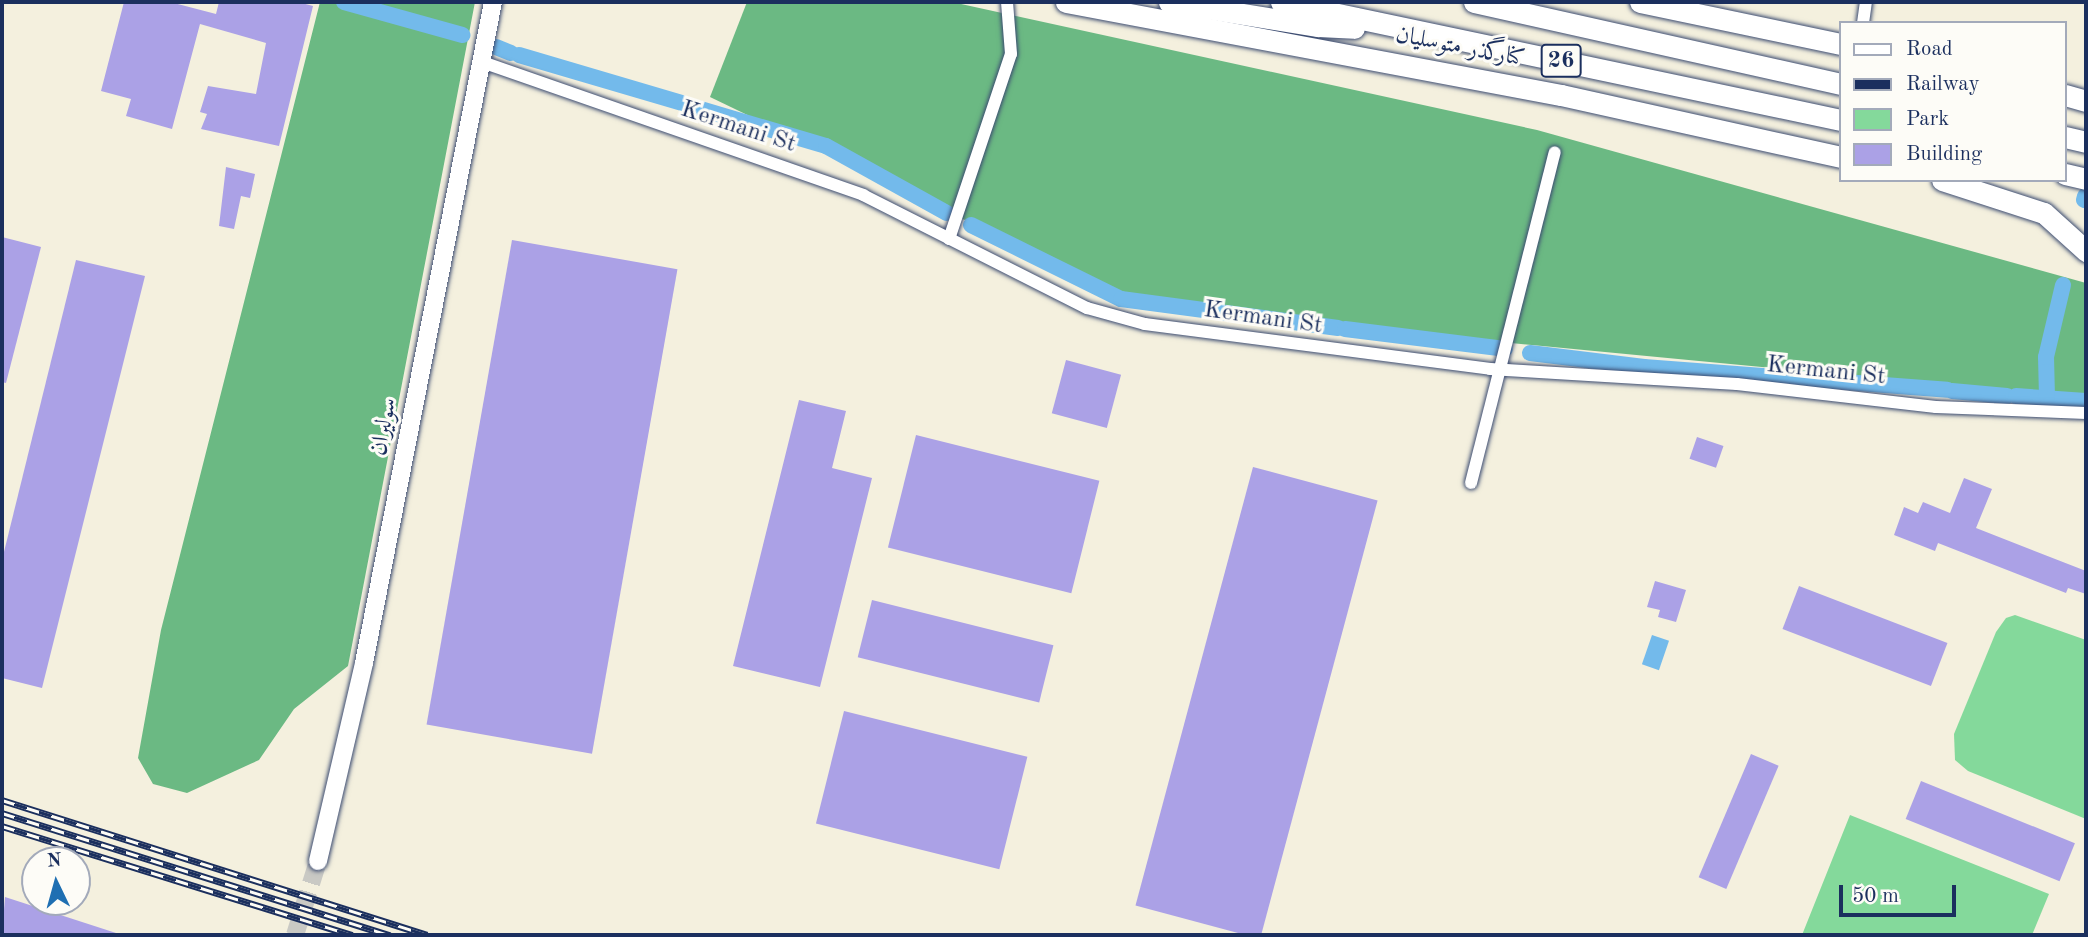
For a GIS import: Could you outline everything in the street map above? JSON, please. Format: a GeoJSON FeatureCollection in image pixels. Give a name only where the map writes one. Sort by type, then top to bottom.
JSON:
{"type":"FeatureCollection","features":[{"type":"Feature","properties":{"kind":"main road","name":"سولیران"},"geometry":{"type":"LineString","coordinates":[[318,861],[364,663],[493,2]]}},
{"type":"Feature","properties":{"kind":"main road","name":"کنارگذر متوسلیان"},"geometry":{"type":"LineString","coordinates":[[1066,2],[1548,92],[1840,157]]}},
{"type":"Feature","properties":{"kind":"main road"},"geometry":{"type":"LineString","coordinates":[[1169,2],[1318,26],[1413,30]]}},
{"type":"Feature","properties":{"kind":"main road","name":"26"},"geometry":{"type":"LineString","coordinates":[[1282,2],[1840,120]]}},
{"type":"Feature","properties":{"kind":"main road","name":"26"},"geometry":{"type":"LineString","coordinates":[[1474,2],[1840,85]]}},
{"type":"Feature","properties":{"kind":"main road"},"geometry":{"type":"LineString","coordinates":[[1640,2],[1840,44]]}},
{"type":"Feature","properties":{"kind":"main road"},"geometry":{"type":"LineString","coordinates":[[2067,96],[2086,101]]}},
{"type":"Feature","properties":{"kind":"main road"},"geometry":{"type":"LineString","coordinates":[[2067,137],[2086,142]]}},
{"type":"Feature","properties":{"kind":"main road"},"geometry":{"type":"LineString","coordinates":[[2067,174],[2086,179]]}},
{"type":"Feature","properties":{"kind":"main road"},"geometry":{"type":"LineString","coordinates":[[1948,182],[2044,214],[2086,251]]}},
{"type":"Feature","properties":{"kind":"street"},"geometry":{"type":"LineString","coordinates":[[949,239],[1011,54],[1007,2]]}},
{"type":"Feature","properties":{"kind":"street"},"geometry":{"type":"LineString","coordinates":[[1863,21],[1866,2]]}},
{"type":"Feature","properties":{"kind":"street","name":"Kermani St"},"geometry":{"type":"LineString","coordinates":[[482,62],[863,195],[1087,308],[1115,317],[1500,370],[1832,392],[1936,407],[2086,413]]}},
{"type":"Feature","properties":{"kind":"street"},"geometry":{"type":"LineString","coordinates":[[1471,483],[1555,152]]}},
{"type":"Feature","properties":{"kind":"green space"},"geometry":{"type":"Polygon","coordinates":[[[320,2],[475,2],[348,666],[294,709],[259,760],[187,793],[153,784],[138,758],[161,630],[320,2]]]}},
{"type":"Feature","properties":{"kind":"green space"},"geometry":{"type":"Polygon","coordinates":[[[747,2],[952,2],[1537,130],[2086,283],[2086,398],[1511,343],[1120,295],[710,97],[747,2]]]}},
{"type":"Feature","properties":{"kind":"green space"},"geometry":{"type":"Polygon","coordinates":[[[2015,615],[2086,640],[2086,819],[1968,771],[1955,760],[1954,734],[1996,632],[2006,618],[2015,615]]]}},
{"type":"Feature","properties":{"kind":"green space"},"geometry":{"type":"Polygon","coordinates":[[[1850,815],[2049,894],[2032,935],[1802,935],[1850,815]]]}},
{"type":"Feature","properties":{"kind":"water"},"geometry":{"type":"Polygon","coordinates":[[[1652,635],[1669,641],[1659,670],[1642,664],[1652,635]]]}},
{"type":"Feature","properties":{"kind":"building"},"geometry":{"type":"Polygon","coordinates":[[[124,2],[170,2],[216,14],[219,2],[298,2],[313,6],[279,146],[201,129],[207,114],[200,112],[208,86],[256,94],[266,43],[200,24],[172,129],[126,116],[131,99],[101,91],[124,2]]]}},
{"type":"Feature","properties":{"kind":"building"},"geometry":{"type":"Polygon","coordinates":[[[226,167],[255,174],[250,198],[241,196],[234,229],[219,226],[226,167]]]}},
{"type":"Feature","properties":{"kind":"building"},"geometry":{"type":"Polygon","coordinates":[[[2,237],[41,247],[6,383],[2,382],[2,237]]]}},
{"type":"Feature","properties":{"kind":"building"},"geometry":{"type":"Polygon","coordinates":[[[512,240],[677,269],[592,754],[427,725],[512,240]]]}},
{"type":"Feature","properties":{"kind":"building"},"geometry":{"type":"Polygon","coordinates":[[[76,260],[145,276],[42,688],[2,678],[2,560],[76,260]]]}},
{"type":"Feature","properties":{"kind":"building"},"geometry":{"type":"Polygon","coordinates":[[[1066,360],[1121,375],[1107,428],[1052,413],[1066,360]]]}},
{"type":"Feature","properties":{"kind":"building"},"geometry":{"type":"Polygon","coordinates":[[[799,400],[846,411],[832,468],[872,478],[820,687],[733,666],[799,400]]]}},
{"type":"Feature","properties":{"kind":"building"},"geometry":{"type":"Polygon","coordinates":[[[916,435],[1099,481],[1071,593],[888,548],[916,435]]]}},
{"type":"Feature","properties":{"kind":"building"},"geometry":{"type":"Polygon","coordinates":[[[1697,437],[1723,446],[1716,468],[1690,459],[1697,437]]]}},
{"type":"Feature","properties":{"kind":"building"},"geometry":{"type":"Polygon","coordinates":[[[1253,467],[1378,500],[1261,935],[1245,935],[1135,906],[1253,467]]]}},
{"type":"Feature","properties":{"kind":"building"},"geometry":{"type":"Polygon","coordinates":[[[1964,478],[1992,489],[1976,528],[2086,571],[2086,594],[2068,588],[2066,593],[1938,543],[1935,551],[1894,535],[1904,507],[1918,513],[1923,502],[1950,513],[1964,478]]]}},
{"type":"Feature","properties":{"kind":"building"},"geometry":{"type":"Polygon","coordinates":[[[1655,581],[1686,590],[1676,622],[1658,617],[1660,610],[1647,607],[1655,581]]]}},
{"type":"Feature","properties":{"kind":"building"},"geometry":{"type":"Polygon","coordinates":[[[1799,586],[1947,643],[1931,686],[1783,629],[1799,586]]]}},
{"type":"Feature","properties":{"kind":"building"},"geometry":{"type":"Polygon","coordinates":[[[872,600],[1053,645],[1039,702],[858,657],[872,600]]]}},
{"type":"Feature","properties":{"kind":"building"},"geometry":{"type":"Polygon","coordinates":[[[844,711],[1027,757],[999,869],[816,824],[844,711]]]}},
{"type":"Feature","properties":{"kind":"building"},"geometry":{"type":"Polygon","coordinates":[[[1751,754],[1779,766],[1726,889],[1699,877],[1751,754]]]}},
{"type":"Feature","properties":{"kind":"building"},"geometry":{"type":"Polygon","coordinates":[[[1921,781],[2075,843],[2060,881],[1906,819],[1921,781]]]}},
{"type":"Feature","properties":{"kind":"building"},"geometry":{"type":"Polygon","coordinates":[[[5,897],[21,902],[21,916],[64,916],[116,933],[116,935],[2,935],[5,897]]]}},
{"type":"Feature","properties":{"kind":"waterway"},"geometry":{"type":"LineString","coordinates":[[344,2],[462,35]]}},
{"type":"Feature","properties":{"kind":"waterway"},"geometry":{"type":"LineString","coordinates":[[496,47],[511,53]]}},
{"type":"Feature","properties":{"kind":"waterway"},"geometry":{"type":"LineString","coordinates":[[519,55],[685,104]]}},
{"type":"Feature","properties":{"kind":"waterway"},"geometry":{"type":"LineString","coordinates":[[697,108],[826,146],[947,213]]}},
{"type":"Feature","properties":{"kind":"waterway"},"geometry":{"type":"LineString","coordinates":[[2084,200],[2085,196]]}},
{"type":"Feature","properties":{"kind":"waterway"},"geometry":{"type":"LineString","coordinates":[[971,225],[1121,299],[1338,328]]}},
{"type":"Feature","properties":{"kind":"waterway"},"geometry":{"type":"LineString","coordinates":[[2047,397],[2046,357],[2063,285]]}},
{"type":"Feature","properties":{"kind":"waterway"},"geometry":{"type":"LineString","coordinates":[[1345,329],[1505,349]]}},
{"type":"Feature","properties":{"kind":"waterway"},"geometry":{"type":"LineString","coordinates":[[1530,353],[1644,367],[1947,390]]}},
{"type":"Feature","properties":{"kind":"waterway"},"geometry":{"type":"LineString","coordinates":[[1952,391],[2007,396]]}},
{"type":"Feature","properties":{"kind":"waterway"},"geometry":{"type":"LineString","coordinates":[[2016,396],[2086,401]]}},
{"type":"Feature","properties":{"kind":"tunnel"},"geometry":{"type":"LineString","coordinates":[[295,935],[318,861]]}},
{"type":"Feature","properties":{"kind":"railway"},"geometry":{"type":"LineString","coordinates":[[2,800],[427,935]]}},
{"type":"Feature","properties":{"kind":"railway"},"geometry":{"type":"LineString","coordinates":[[2,813],[390,935]]}},
{"type":"Feature","properties":{"kind":"railway"},"geometry":{"type":"LineString","coordinates":[[2,826],[352,935]]}}]}
